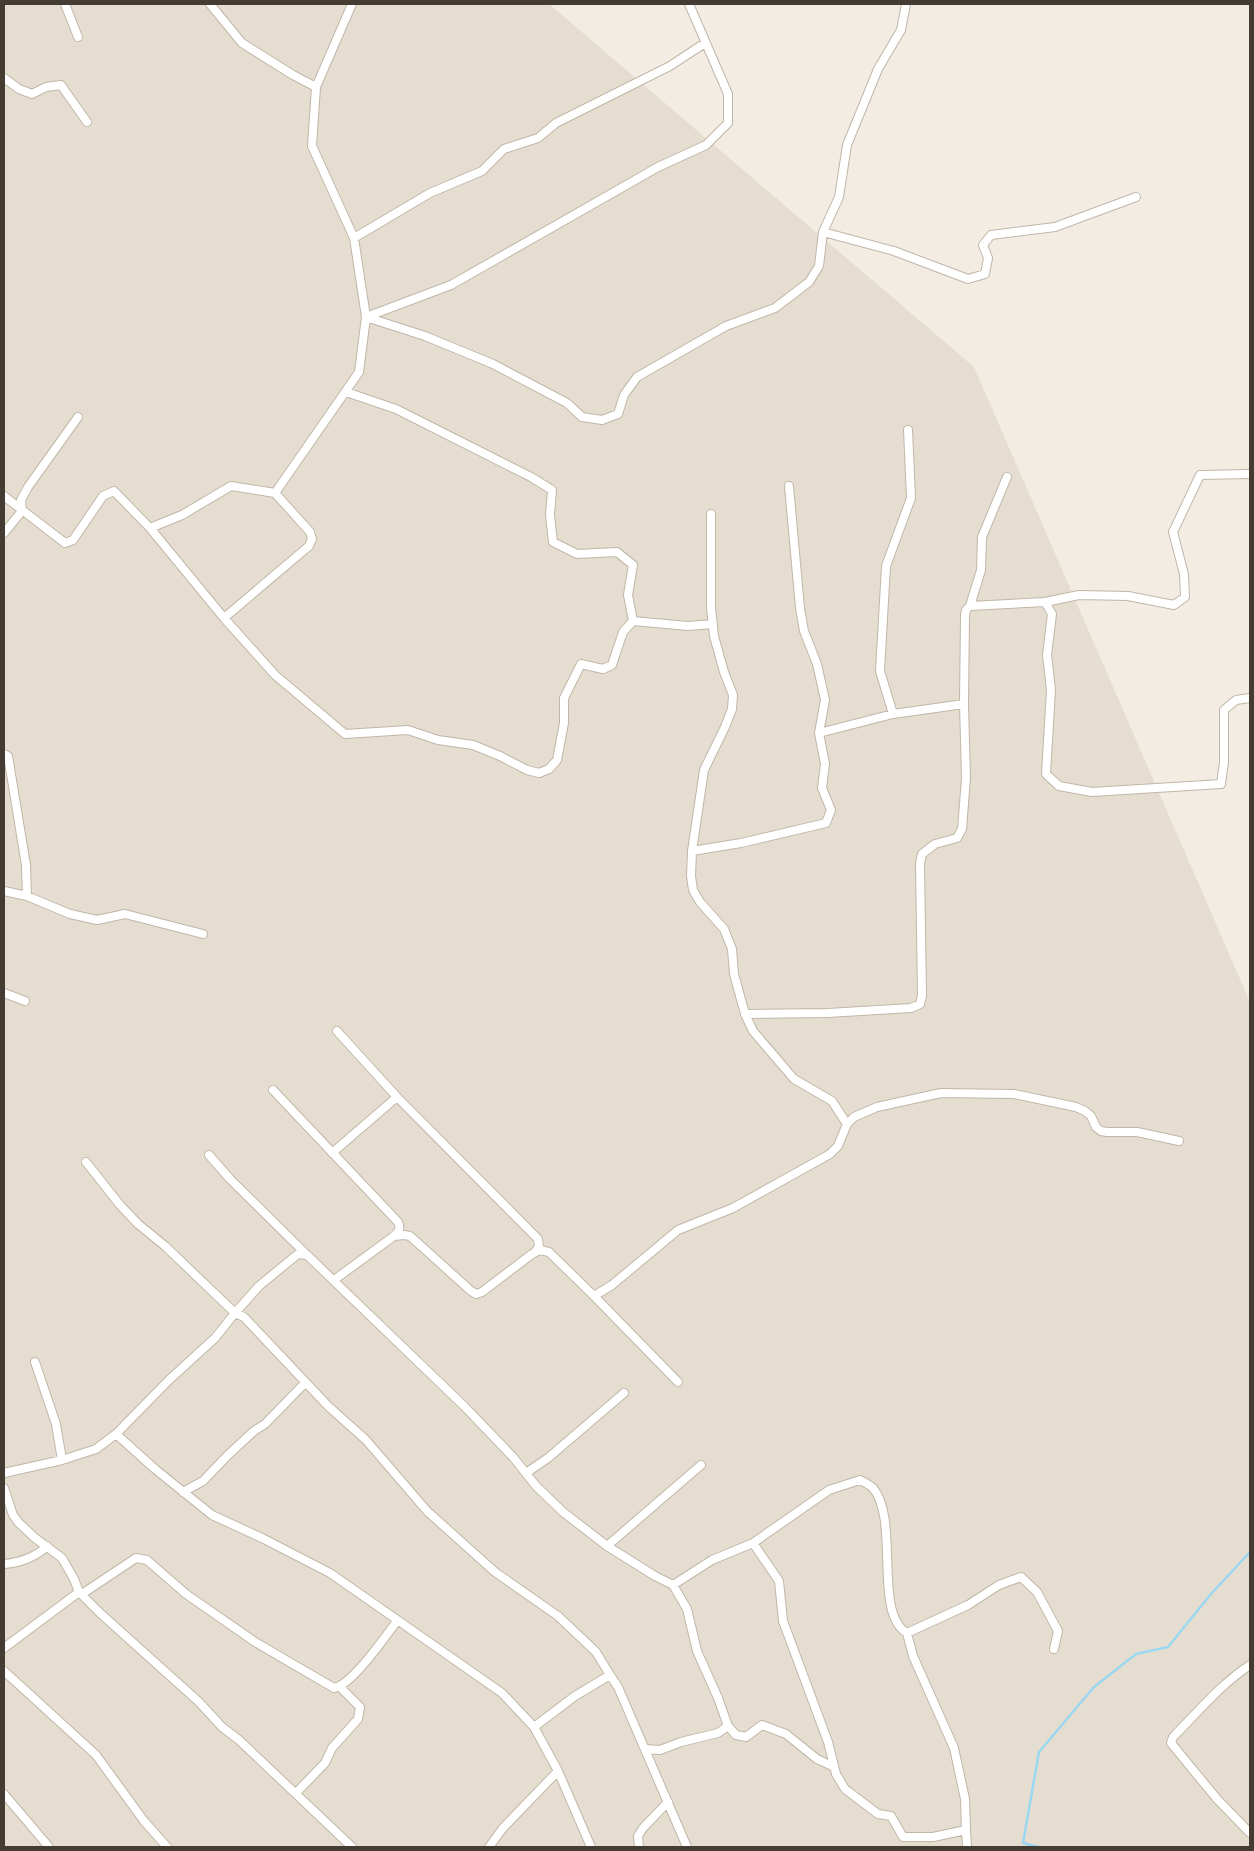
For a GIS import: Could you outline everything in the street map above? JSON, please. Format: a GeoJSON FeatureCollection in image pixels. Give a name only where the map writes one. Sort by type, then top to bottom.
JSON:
{"type":"FeatureCollection","features":[{"type":"Feature","properties":{"kind":"street"},"geometry":{"type":"LineString","coordinates":[[64,4],[78,37]]}},
{"type":"Feature","properties":{"kind":"street"},"geometry":{"type":"LineString","coordinates":[[210,4],[242,43],[316,87]]}},
{"type":"Feature","properties":{"kind":"street"},"geometry":{"type":"LineString","coordinates":[[275,493],[359,372],[366,317],[354,238],[312,146],[316,87],[352,4]]}},
{"type":"Feature","properties":{"kind":"street"},"geometry":{"type":"LineString","coordinates":[[366,317],[451,285],[658,167],[706,145],[728,124],[728,94],[689,4]]}},
{"type":"Feature","properties":{"kind":"street"},"geometry":{"type":"LineString","coordinates":[[366,317],[425,336],[493,364],[567,403],[582,417],[602,420],[618,414],[624,395],[637,378],[726,326],[782,304],[809,282],[819,266],[823,232],[839,197],[847,145],[878,69],[901,30],[906,4]]}},
{"type":"Feature","properties":{"kind":"street"},"geometry":{"type":"LineString","coordinates":[[354,238],[430,193],[482,171],[504,149],[538,138],[556,123],[670,66],[705,43]]}},
{"type":"Feature","properties":{"kind":"street"},"geometry":{"type":"LineString","coordinates":[[4,78],[19,89],[32,94],[46,87],[61,86],[87,122]]}},
{"type":"Feature","properties":{"kind":"street"},"geometry":{"type":"LineString","coordinates":[[823,232],[894,251],[968,279],[985,274],[988,258],[983,246],[991,236],[1055,227],[1136,197]]}},
{"type":"Feature","properties":{"kind":"street"},"geometry":{"type":"LineString","coordinates":[[4,496],[65,543],[73,540],[103,496],[114,491],[150,528],[224,618],[275,675],[346,734],[408,730],[438,740],[473,745],[527,770],[539,773],[548,769],[557,760],[564,723],[564,698],[581,664],[603,669],[612,665],[624,632],[632,621],[628,595],[633,565],[617,552],[577,554],[553,542],[550,515],[552,490],[531,477],[396,409],[346,392]]}},
{"type":"Feature","properties":{"kind":"street"},"geometry":{"type":"LineString","coordinates":[[4,533],[22,510],[21,500],[28,487],[78,417]]}},
{"type":"Feature","properties":{"kind":"street"},"geometry":{"type":"LineString","coordinates":[[892,714],[880,671],[886,566],[911,498],[908,430]]}},
{"type":"Feature","properties":{"kind":"street"},"geometry":{"type":"LineString","coordinates":[[970,606],[1045,602],[1079,595],[1128,596],[1174,605],[1185,597],[1184,574],[1173,532],[1200,475],[1250,474]]}},
{"type":"Feature","properties":{"kind":"street"},"geometry":{"type":"LineString","coordinates":[[745,1014],[828,1013],[910,1008],[920,1004],[922,996],[920,864],[922,854],[926,849],[935,844],[957,838],[962,829],[966,778],[964,704],[966,610],[970,606],[981,570],[982,537],[1007,477]]}},
{"type":"Feature","properties":{"kind":"street"},"geometry":{"type":"LineString","coordinates":[[150,528],[182,515],[231,486],[275,493],[310,532],[312,539],[310,546],[224,618]]}},
{"type":"Feature","properties":{"kind":"street"},"geometry":{"type":"LineString","coordinates":[[692,851],[741,843],[826,823],[831,810],[822,788],[825,764],[820,733],[825,700],[817,664],[804,630],[800,608],[788,486]]}},
{"type":"Feature","properties":{"kind":"street"},"geometry":{"type":"LineString","coordinates":[[711,514],[711,607],[714,636],[724,672],[734,695],[732,709],[725,728],[704,770],[692,851],[691,876],[693,890],[700,902],[724,929],[732,949],[734,974],[745,1014],[753,1031],[794,1079],[832,1101],[847,1124]]}},
{"type":"Feature","properties":{"kind":"street"},"geometry":{"type":"LineString","coordinates":[[1045,602],[1052,614],[1047,655],[1051,690],[1046,774],[1059,786],[1092,792],[1220,784],[1224,762],[1224,710],[1236,700],[1250,698]]}},
{"type":"Feature","properties":{"kind":"street"},"geometry":{"type":"LineString","coordinates":[[632,621],[688,626],[713,624]]}},
{"type":"Feature","properties":{"kind":"street"},"geometry":{"type":"LineString","coordinates":[[820,733],[892,714],[964,704]]}},
{"type":"Feature","properties":{"kind":"street"},"geometry":{"type":"LineString","coordinates":[[4,754],[8,756],[10,765],[26,866],[27,896]]}},
{"type":"Feature","properties":{"kind":"street"},"geometry":{"type":"LineString","coordinates":[[4,891],[27,896],[70,914],[98,920],[125,914],[203,934]]}},
{"type":"Feature","properties":{"kind":"street"},"geometry":{"type":"LineString","coordinates":[[4,993],[25,1001]]}},
{"type":"Feature","properties":{"kind":"street"},"geometry":{"type":"LineString","coordinates":[[337,1031],[397,1097],[538,1239],[539,1247],[482,1292],[476,1294],[471,1292],[410,1236],[404,1234],[394,1236]]}},
{"type":"Feature","properties":{"kind":"street"},"geometry":{"type":"LineString","coordinates":[[273,1090],[398,1222],[399,1231],[394,1236],[334,1280]]}},
{"type":"Feature","properties":{"kind":"street"},"geometry":{"type":"LineString","coordinates":[[594,1296],[612,1285],[678,1230],[733,1208],[830,1154],[838,1146],[847,1124],[854,1118],[877,1107],[941,1093],[1014,1094],[1076,1107],[1091,1116],[1101,1131],[1137,1132],[1179,1141]]}},
{"type":"Feature","properties":{"kind":"street"},"geometry":{"type":"LineString","coordinates":[[332,1152],[397,1097]]}},
{"type":"Feature","properties":{"kind":"street"},"geometry":{"type":"LineString","coordinates":[[209,1156],[307,1255],[464,1406],[536,1486],[563,1512],[607,1546],[673,1585],[686,1609],[697,1651],[728,1726],[736,1735],[746,1737],[762,1726],[776,1730],[786,1734],[817,1759],[834,1767]]}},
{"type":"Feature","properties":{"kind":"street"},"geometry":{"type":"LineString","coordinates":[[86,1162],[120,1205],[138,1224],[160,1241],[235,1313],[244,1317],[305,1383],[366,1440],[427,1511],[495,1572],[558,1616],[596,1652],[618,1687],[687,1847]]}},
{"type":"Feature","properties":{"kind":"street"},"geometry":{"type":"LineString","coordinates":[[532,1254],[540,1250],[549,1252],[678,1382]]}},
{"type":"Feature","properties":{"kind":"street"},"geometry":{"type":"LineString","coordinates":[[4,1473],[62,1460],[96,1449],[116,1434],[169,1380],[215,1338],[259,1286],[298,1254],[307,1255]]}},
{"type":"Feature","properties":{"kind":"street"},"geometry":{"type":"LineString","coordinates":[[34,1362],[56,1424],[62,1460]]}},
{"type":"Feature","properties":{"kind":"street"},"geometry":{"type":"LineString","coordinates":[[183,1492],[203,1481],[254,1431],[265,1424],[305,1383]]}},
{"type":"Feature","properties":{"kind":"street"},"geometry":{"type":"LineString","coordinates":[[526,1473],[548,1458],[624,1392]]}},
{"type":"Feature","properties":{"kind":"street"},"geometry":{"type":"LineString","coordinates":[[116,1434],[212,1515],[330,1574],[502,1693],[534,1727],[558,1771],[591,1847]]}},
{"type":"Feature","properties":{"kind":"street"},"geometry":{"type":"LineString","coordinates":[[607,1546],[701,1464]]}},
{"type":"Feature","properties":{"kind":"street"},"geometry":{"type":"LineString","coordinates":[[673,1585],[712,1560],[753,1543],[828,1490],[860,1480],[872,1488],[884,1512],[892,1611],[900,1629],[907,1633],[913,1656],[954,1748],[965,1799],[967,1847]]}},
{"type":"Feature","properties":{"kind":"street"},"geometry":{"type":"LineString","coordinates":[[4,1488],[13,1515],[18,1522],[35,1538],[62,1558],[80,1593],[199,1702],[222,1727],[239,1740],[352,1847]]}},
{"type":"Feature","properties":{"kind":"street"},"geometry":{"type":"LineString","coordinates":[[753,1543],[778,1581],[783,1621],[828,1742],[836,1774],[845,1789],[878,1814],[891,1816],[903,1838],[933,1837],[966,1830]]}},
{"type":"Feature","properties":{"kind":"street"},"geometry":{"type":"LineString","coordinates":[[4,1564],[14,1563],[33,1556],[42,1552],[47,1546]]}},
{"type":"Feature","properties":{"kind":"street"},"geometry":{"type":"LineString","coordinates":[[4,1648],[80,1593],[136,1558],[148,1560],[186,1594],[255,1642],[334,1688],[340,1687],[358,1671],[397,1621]]}},
{"type":"Feature","properties":{"kind":"street"},"geometry":{"type":"LineString","coordinates":[[907,1633],[968,1605],[999,1585],[1021,1577],[1037,1592],[1058,1631],[1054,1649]]}},
{"type":"Feature","properties":{"kind":"street"},"geometry":{"type":"LineString","coordinates":[[1250,1665],[1238,1673],[1211,1699],[1173,1737],[1171,1742],[1217,1798],[1250,1833]]}},
{"type":"Feature","properties":{"kind":"street"},"geometry":{"type":"LineString","coordinates":[[4,1671],[96,1755],[144,1821],[166,1847]]}},
{"type":"Feature","properties":{"kind":"street"},"geometry":{"type":"LineString","coordinates":[[534,1727],[575,1696],[610,1675]]}},
{"type":"Feature","properties":{"kind":"street"},"geometry":{"type":"LineString","coordinates":[[296,1794],[325,1763],[332,1748],[358,1719],[360,1707],[340,1687]]}},
{"type":"Feature","properties":{"kind":"street"},"geometry":{"type":"LineString","coordinates":[[645,1749],[660,1750],[680,1742],[718,1733],[728,1726]]}},
{"type":"Feature","properties":{"kind":"street"},"geometry":{"type":"LineString","coordinates":[[489,1847],[503,1828],[558,1771]]}},
{"type":"Feature","properties":{"kind":"street"},"geometry":{"type":"LineString","coordinates":[[4,1794],[50,1847]]}},
{"type":"Feature","properties":{"kind":"street"},"geometry":{"type":"LineString","coordinates":[[639,1847],[638,1836],[643,1828],[668,1802]]}},
{"type":"Feature","properties":{"kind":"shaded area"},"geometry":{"type":"Polygon","coordinates":[[[4,4],[549,4],[974,367],[1250,1002],[1250,1847],[4,1847],[4,4]]]}},
{"type":"Feature","properties":{"kind":"waterway"},"geometry":{"type":"LineString","coordinates":[[1039,1847],[1023,1843],[1039,1752],[1094,1687],[1136,1654],[1168,1647],[1211,1594],[1250,1552]]}}]}
